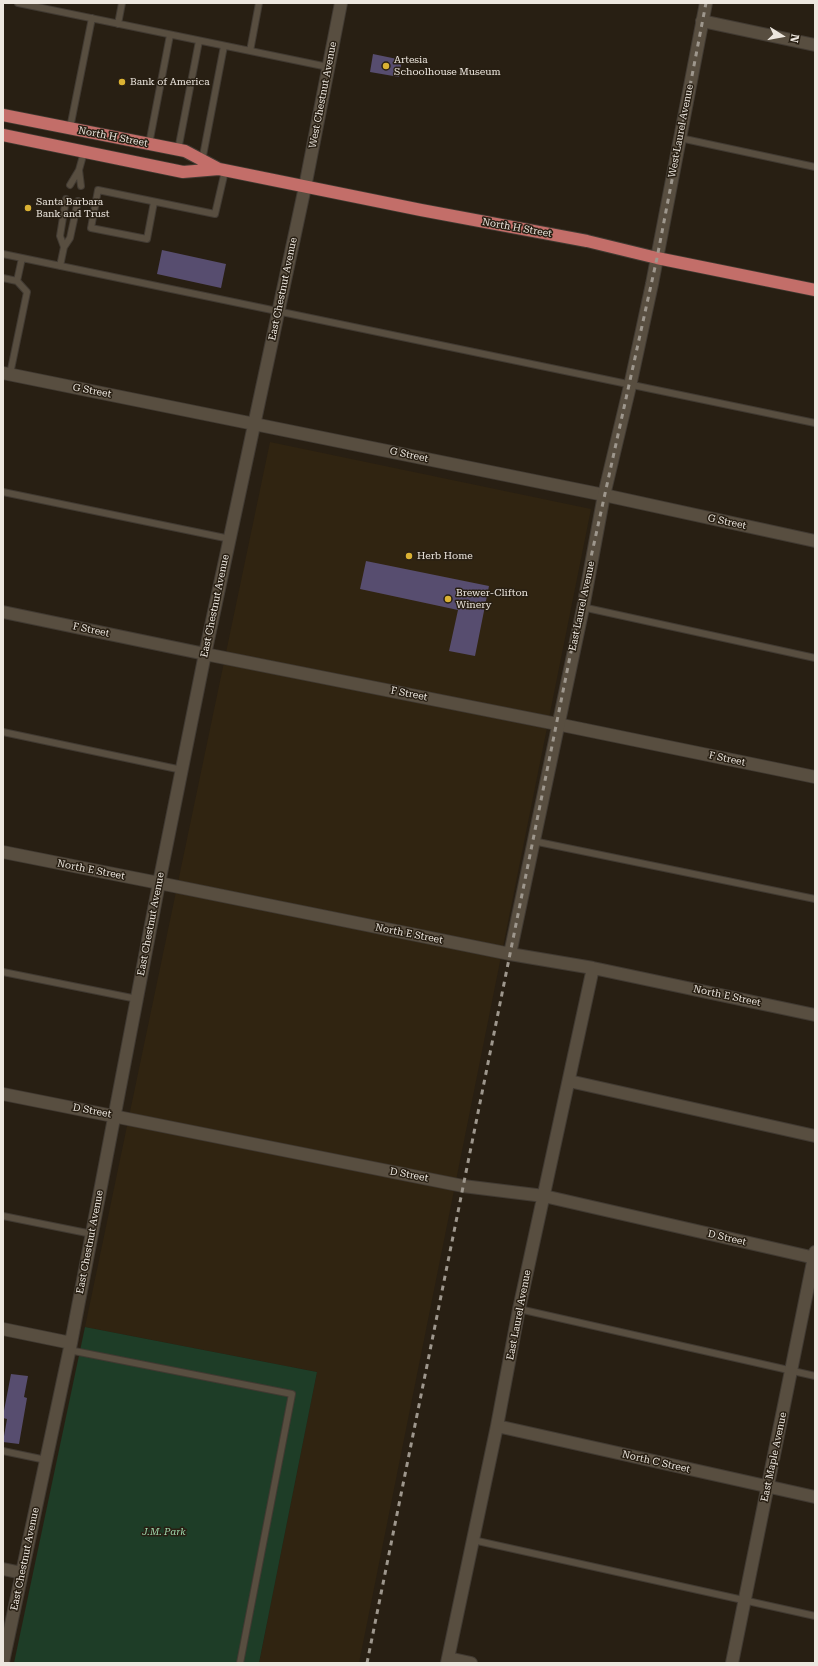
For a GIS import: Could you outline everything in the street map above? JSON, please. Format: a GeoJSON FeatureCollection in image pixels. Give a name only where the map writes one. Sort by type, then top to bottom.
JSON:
{"type":"FeatureCollection","features":[{"type":"Feature","properties":{"kind":"highway","name":"North H Street"},"geometry":{"type":"LineString","coordinates":[[3,115],[185,151],[222,170],[587,241],[657,258],[815,290]]}},
{"type":"Feature","properties":{"kind":"highway","name":"North H Street"},"geometry":{"type":"LineString","coordinates":[[3,135],[183,172],[222,170]]}},
{"type":"Feature","properties":{"kind":"street","name":"West Chestnut Avenue"},"geometry":{"type":"LineString","coordinates":[[305,187],[341,3]]}},
{"type":"Feature","properties":{"kind":"street","name":"West Laurel Avenue"},"geometry":{"type":"LineString","coordinates":[[657,258],[706,3]]}},
{"type":"Feature","properties":{"kind":"street"},"geometry":{"type":"LineString","coordinates":[[702,21],[815,45]]}},
{"type":"Feature","properties":{"kind":"street","name":"East Chestnut Avenue"},"geometry":{"type":"LineString","coordinates":[[3,1662],[70,1346],[205,654],[305,187]]}},
{"type":"Feature","properties":{"kind":"street","name":"East Laurel Avenue"},"geometry":{"type":"LineString","coordinates":[[510,954],[604,495],[630,386],[657,258]]}},
{"type":"Feature","properties":{"kind":"street","name":"G Street"},"geometry":{"type":"LineString","coordinates":[[7,374],[604,495],[815,541]]}},
{"type":"Feature","properties":{"kind":"street","name":"F Street"},"geometry":{"type":"LineString","coordinates":[[3,612],[815,777]]}},
{"type":"Feature","properties":{"kind":"street","name":"North E Street"},"geometry":{"type":"LineString","coordinates":[[3,852],[510,954],[593,968],[815,1015]]}},
{"type":"Feature","properties":{"kind":"street","name":"East Laurel Avenue"},"geometry":{"type":"LineString","coordinates":[[447,1661],[498,1426],[519,1309],[593,968]]}},
{"type":"Feature","properties":{"kind":"street"},"geometry":{"type":"LineString","coordinates":[[569,1081],[815,1136]]}},
{"type":"Feature","properties":{"kind":"street","name":"D Street"},"geometry":{"type":"LineString","coordinates":[[3,1094],[464,1186],[544,1196],[815,1256]]}},
{"type":"Feature","properties":{"kind":"street","name":"East Maple Avenue"},"geometry":{"type":"LineString","coordinates":[[732,1663],[743,1601],[815,1256]]}},
{"type":"Feature","properties":{"kind":"street"},"geometry":{"type":"LineString","coordinates":[[3,1330],[70,1346]]}},
{"type":"Feature","properties":{"kind":"street","name":"North C Street"},"geometry":{"type":"LineString","coordinates":[[498,1426],[815,1497]]}},
{"type":"Feature","properties":{"kind":"street"},"geometry":{"type":"LineString","coordinates":[[3,1569],[22,1573]]}},
{"type":"Feature","properties":{"kind":"street"},"geometry":{"type":"LineString","coordinates":[[447,1661],[471,1663]]}},
{"type":"Feature","properties":{"kind":"lane"},"geometry":{"type":"LineString","coordinates":[[18,3],[328,67]]}},
{"type":"Feature","properties":{"kind":"lane"},"geometry":{"type":"LineString","coordinates":[[118,24],[122,3]]}},
{"type":"Feature","properties":{"kind":"lane"},"geometry":{"type":"LineString","coordinates":[[250,51],[259,3]]}},
{"type":"Feature","properties":{"kind":"lane"},"geometry":{"type":"LineString","coordinates":[[70,128],[92,18]]}},
{"type":"Feature","properties":{"kind":"lane"},"geometry":{"type":"LineString","coordinates":[[149,144],[170,35]]}},
{"type":"Feature","properties":{"kind":"lane"},"geometry":{"type":"LineString","coordinates":[[178,150],[199,40]]}},
{"type":"Feature","properties":{"kind":"lane"},"geometry":{"type":"LineString","coordinates":[[202,161],[224,46]]}},
{"type":"Feature","properties":{"kind":"lane"},"geometry":{"type":"LineString","coordinates":[[680,138],[815,167]]}},
{"type":"Feature","properties":{"kind":"lane"},"geometry":{"type":"LineString","coordinates":[[80,186],[80,170],[84,152]]}},
{"type":"Feature","properties":{"kind":"lane"},"geometry":{"type":"LineString","coordinates":[[70,185],[80,170]]}},
{"type":"Feature","properties":{"kind":"lane"},"geometry":{"type":"LineString","coordinates":[[154,202],[147,239],[91,228],[98,190],[215,214],[222,170]]}},
{"type":"Feature","properties":{"kind":"lane"},"geometry":{"type":"LineString","coordinates":[[64,247],[60,236],[66,199]]}},
{"type":"Feature","properties":{"kind":"lane"},"geometry":{"type":"LineString","coordinates":[[60,266],[64,247],[70,238],[78,201]]}},
{"type":"Feature","properties":{"kind":"lane"},"geometry":{"type":"LineString","coordinates":[[3,254],[630,386],[815,423]]}},
{"type":"Feature","properties":{"kind":"lane"},"geometry":{"type":"LineString","coordinates":[[17,281],[22,258]]}},
{"type":"Feature","properties":{"kind":"lane"},"geometry":{"type":"LineString","coordinates":[[3,278],[17,281],[27,292],[7,374]]}},
{"type":"Feature","properties":{"kind":"lane"},"geometry":{"type":"LineString","coordinates":[[3,492],[230,539]]}},
{"type":"Feature","properties":{"kind":"lane"},"geometry":{"type":"LineString","coordinates":[[582,607],[815,658]]}},
{"type":"Feature","properties":{"kind":"lane"},"geometry":{"type":"LineString","coordinates":[[3,732],[182,770]]}},
{"type":"Feature","properties":{"kind":"lane"},"geometry":{"type":"LineString","coordinates":[[533,841],[815,900]]}},
{"type":"Feature","properties":{"kind":"lane"},"geometry":{"type":"LineString","coordinates":[[3,972],[137,999]]}},
{"type":"Feature","properties":{"kind":"lane"},"geometry":{"type":"LineString","coordinates":[[3,1216],[92,1234]]}},
{"type":"Feature","properties":{"kind":"lane"},"geometry":{"type":"LineString","coordinates":[[519,1309],[815,1376]]}},
{"type":"Feature","properties":{"kind":"lane"},"geometry":{"type":"LineString","coordinates":[[70,1346],[292,1394],[240,1663]]}},
{"type":"Feature","properties":{"kind":"lane"},"geometry":{"type":"LineString","coordinates":[[3,1451],[46,1460]]}},
{"type":"Feature","properties":{"kind":"lane"},"geometry":{"type":"LineString","coordinates":[[473,1540],[815,1616]]}},
{"type":"Feature","properties":{"kind":"shaded area"},"geometry":{"type":"Polygon","coordinates":[[[270,442],[591,509],[359,1663],[259,1663],[317,1372],[85,1327],[270,442]]]}},
{"type":"Feature","properties":{"kind":"green space","name":"J.M. Park"},"geometry":{"type":"Polygon","coordinates":[[[85,1327],[317,1372],[259,1663],[14,1663],[85,1327]]]}},
{"type":"Feature","properties":{"kind":"building","name":"Artesia Schoolhouse Museum"},"geometry":{"type":"Polygon","coordinates":[[[373,54],[402,60],[399,77],[370,72],[373,54]]]}},
{"type":"Feature","properties":{"kind":"building"},"geometry":{"type":"Polygon","coordinates":[[[162,250],[226,264],[221,288],[157,274],[162,250]]]}},
{"type":"Feature","properties":{"kind":"building","name":"Brewer-Clifton Winery"},"geometry":{"type":"Polygon","coordinates":[[[366,561],[489,586],[475,656],[449,651],[458,610],[360,589],[366,561]]]}},
{"type":"Feature","properties":{"kind":"building"},"geometry":{"type":"Polygon","coordinates":[[[11,1374],[28,1376],[24,1397],[27,1398],[19,1444],[3,1442],[7,1419],[3,1418],[3,1416],[11,1374]]]}},
{"type":"Feature","properties":{"kind":"railway"},"geometry":{"type":"LineString","coordinates":[[367,1663],[580,607],[657,258],[706,3]]}},
{"type":"Feature","properties":{"kind":"place","name":"Artesia Schoolhouse Museum"},"geometry":{"type":"Point","coordinates":[386,66]}},
{"type":"Feature","properties":{"kind":"place","name":"Bank of America"},"geometry":{"type":"Point","coordinates":[122,82]}},
{"type":"Feature","properties":{"kind":"place","name":"Santa Barbara Bank and Trust"},"geometry":{"type":"Point","coordinates":[28,208]}},
{"type":"Feature","properties":{"kind":"place","name":"Herb Home"},"geometry":{"type":"Point","coordinates":[409,556]}},
{"type":"Feature","properties":{"kind":"place","name":"Brewer-Clifton Winery"},"geometry":{"type":"Point","coordinates":[448,599]}}]}
